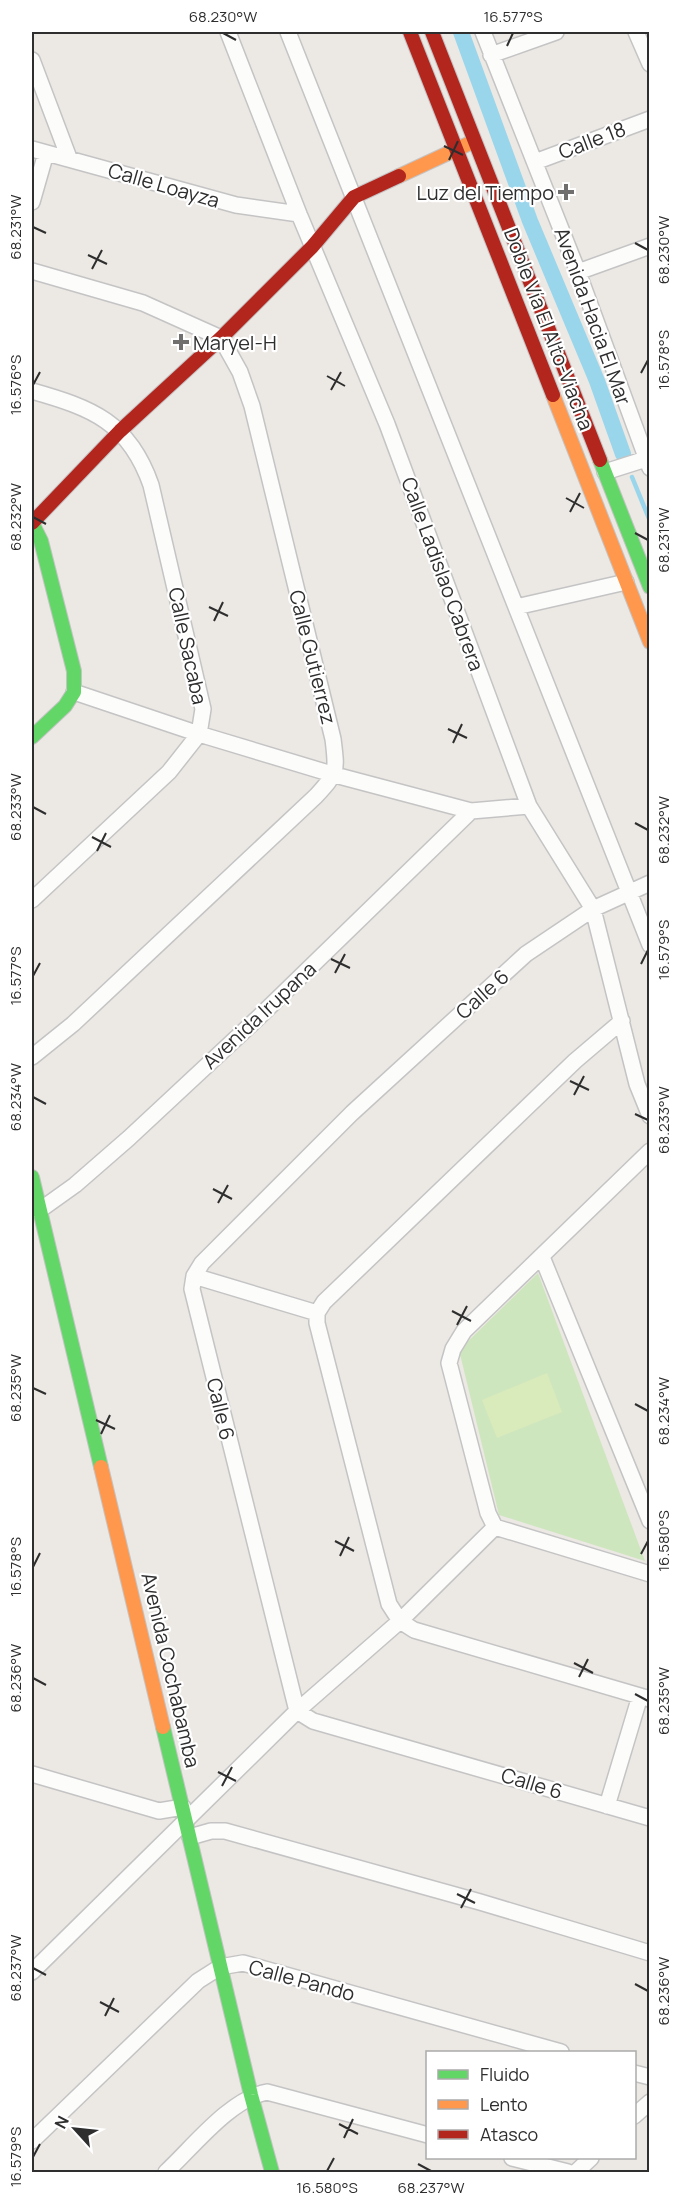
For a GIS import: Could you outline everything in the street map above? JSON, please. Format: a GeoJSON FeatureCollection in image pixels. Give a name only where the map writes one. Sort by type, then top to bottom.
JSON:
{"type":"FeatureCollection","features":[{"type":"Feature","properties":{"kind":"main road","name":"Doble Vía El Alto-Viacha"},"geometry":{"type":"LineString","coordinates":[[410,32],[650,642]]}},
{"type":"Feature","properties":{"kind":"main road","name":"Doble Vía El Alto-Viacha"},"geometry":{"type":"LineString","coordinates":[[432,32],[650,587]]}},
{"type":"Feature","properties":{"kind":"main road"},"geometry":{"type":"LineString","coordinates":[[32,737],[64,706],[74,692],[74,671],[41,541],[32,523],[120,430],[221,339],[312,247],[354,197],[476,140]]}},
{"type":"Feature","properties":{"kind":"main road","name":"Avenida Cochabamba"},"geometry":{"type":"LineString","coordinates":[[32,1177],[36,1209],[251,2095],[272,2172]]}},
{"type":"Feature","properties":{"kind":"street","name":"Calle Ladislao Cabrera"},"geometry":{"type":"LineString","coordinates":[[228,32],[312,247],[387,424],[529,806],[593,909],[637,1084],[650,1116]]}},
{"type":"Feature","properties":{"kind":"street"},"geometry":{"type":"LineString","coordinates":[[288,32],[650,945]]}},
{"type":"Feature","properties":{"kind":"street","name":"Avenida Hacia El Mar"},"geometry":{"type":"LineString","coordinates":[[483,32],[578,272],[648,463]]}},
{"type":"Feature","properties":{"kind":"street"},"geometry":{"type":"LineString","coordinates":[[491,55],[556,32]]}},
{"type":"Feature","properties":{"kind":"street"},"geometry":{"type":"LineString","coordinates":[[636,32],[650,64]]}},
{"type":"Feature","properties":{"kind":"street"},"geometry":{"type":"LineString","coordinates":[[32,60],[69,158]]}},
{"type":"Feature","properties":{"kind":"street","name":"Calle 18"},"geometry":{"type":"LineString","coordinates":[[535,162],[650,118]]}},
{"type":"Feature","properties":{"kind":"street","name":"Calle Loayza"},"geometry":{"type":"LineString","coordinates":[[39,151],[236,205],[299,214]]}},
{"type":"Feature","properties":{"kind":"street"},"geometry":{"type":"LineString","coordinates":[[32,202],[39,151]]}},
{"type":"Feature","properties":{"kind":"street"},"geometry":{"type":"LineString","coordinates":[[578,272],[650,246]]}},
{"type":"Feature","properties":{"kind":"street"},"geometry":{"type":"LineString","coordinates":[[32,271],[143,303],[221,339]]}},
{"type":"Feature","properties":{"kind":"street","name":"Calle Gutierrez"},"geometry":{"type":"LineString","coordinates":[[221,339],[240,372],[252,406],[333,739],[335,775]]}},
{"type":"Feature","properties":{"kind":"street","name":"Calle Sacaba"},"geometry":{"type":"LineString","coordinates":[[32,391],[69,401],[120,430],[142,459],[151,485],[203,709],[199,734],[169,772],[32,900]]}},
{"type":"Feature","properties":{"kind":"street"},"geometry":{"type":"LineString","coordinates":[[605,472],[648,463]]}},
{"type":"Feature","properties":{"kind":"street"},"geometry":{"type":"LineString","coordinates":[[516,607],[626,582]]}},
{"type":"Feature","properties":{"kind":"street"},"geometry":{"type":"LineString","coordinates":[[74,692],[199,734],[335,775],[471,811],[529,806]]}},
{"type":"Feature","properties":{"kind":"street"},"geometry":{"type":"LineString","coordinates":[[32,1057],[74,1024],[316,796],[335,775]]}},
{"type":"Feature","properties":{"kind":"street","name":"Avenida Irupana"},"geometry":{"type":"LineString","coordinates":[[36,1209],[75,1185],[155,1113],[471,811]]}},
{"type":"Feature","properties":{"kind":"street","name":"Calle 6"},"geometry":{"type":"LineString","coordinates":[[650,883],[593,909],[525,954],[352,1113],[202,1263],[194,1276],[192,1289],[297,1711],[312,1721],[650,1818]]}},
{"type":"Feature","properties":{"kind":"street"},"geometry":{"type":"LineString","coordinates":[[607,1806],[645,1698],[414,1630],[400,1621],[389,1604],[317,1323],[317,1313],[324,1302],[550,1085],[622,1021]]}},
{"type":"Feature","properties":{"kind":"street"},"geometry":{"type":"LineString","coordinates":[[650,1151],[464,1331],[453,1349],[449,1363],[488,1513],[495,1527],[650,1574]]}},
{"type":"Feature","properties":{"kind":"street"},"geometry":{"type":"LineString","coordinates":[[542,1257],[650,1521]]}},
{"type":"Feature","properties":{"kind":"street"},"geometry":{"type":"LineString","coordinates":[[194,1276],[317,1313]]}},
{"type":"Feature","properties":{"kind":"street"},"geometry":{"type":"LineString","coordinates":[[32,1972],[184,1812],[400,1621],[495,1527]]}},
{"type":"Feature","properties":{"kind":"street"},"geometry":{"type":"LineString","coordinates":[[32,1774],[159,1811],[184,1812]]}},
{"type":"Feature","properties":{"kind":"street"},"geometry":{"type":"LineString","coordinates":[[190,1838],[211,1831],[225,1831],[480,1902],[650,1953]]}},
{"type":"Feature","properties":{"kind":"street","name":"Calle Pando"},"geometry":{"type":"LineString","coordinates":[[32,2141],[198,1981],[220,1967],[243,1963],[557,2051]]}},
{"type":"Feature","properties":{"kind":"street"},"geometry":{"type":"LineString","coordinates":[[166,2172],[251,2095],[267,2092],[426,2134]]}},
{"type":"Feature","properties":{"kind":"street"},"geometry":{"type":"LineString","coordinates":[[636,2114],[650,2102]]}},
{"type":"Feature","properties":{"kind":"street"},"geometry":{"type":"LineString","coordinates":[[519,2159],[568,2172]]}},
{"type":"Feature","properties":{"kind":"street"},"geometry":{"type":"LineString","coordinates":[[576,2172],[589,2159]]}},
{"type":"Feature","properties":{"kind":"green space"},"geometry":{"type":"Polygon","coordinates":[[[538,1273],[645,1561],[499,1515],[459,1350],[538,1273]]]}},
{"type":"Feature","properties":{"kind":"green space"},"geometry":{"type":"Polygon","coordinates":[[[547,1373],[562,1412],[497,1438],[482,1400],[547,1373]]]}},
{"type":"Feature","properties":{"kind":"waterway"},"geometry":{"type":"LineString","coordinates":[[461,32],[530,221],[597,381],[623,454]]}},
{"type":"Feature","properties":{"kind":"waterway"},"geometry":{"type":"LineString","coordinates":[[632,477],[650,521]]}},
{"type":"Feature","properties":{"kind":"traffic: fast"},"geometry":{"type":"LineString","coordinates":[[600,460],[650,587]]}},
{"type":"Feature","properties":{"kind":"traffic: fast"},"geometry":{"type":"LineString","coordinates":[[32,523],[41,541],[74,671],[74,692],[65,706],[32,737]]}},
{"type":"Feature","properties":{"kind":"traffic: fast"},"geometry":{"type":"LineString","coordinates":[[32,1177],[101,1467]]}},
{"type":"Feature","properties":{"kind":"traffic: fast"},"geometry":{"type":"LineString","coordinates":[[163,1727],[251,2095],[272,2172]]}},
{"type":"Feature","properties":{"kind":"traffic: slow"},"geometry":{"type":"LineString","coordinates":[[399,176],[468,144]]}},
{"type":"Feature","properties":{"kind":"traffic: slow"},"geometry":{"type":"LineString","coordinates":[[553,395],[650,642]]}},
{"type":"Feature","properties":{"kind":"traffic: slow"},"geometry":{"type":"LineString","coordinates":[[101,1467],[163,1727]]}},
{"type":"Feature","properties":{"kind":"traffic: jam"},"geometry":{"type":"LineString","coordinates":[[410,32],[553,395]]}},
{"type":"Feature","properties":{"kind":"traffic: jam"},"geometry":{"type":"LineString","coordinates":[[432,32],[600,460]]}},
{"type":"Feature","properties":{"kind":"traffic: jam"},"geometry":{"type":"LineString","coordinates":[[32,523],[120,431],[221,338],[312,247],[354,197],[399,176]]}},
{"type":"Feature","properties":{"kind":"place","name":"Luz del Tiempo"},"geometry":{"type":"Point","coordinates":[566,192]}},
{"type":"Feature","properties":{"kind":"place","name":"Maryel-H"},"geometry":{"type":"Point","coordinates":[181,342]}}]}
